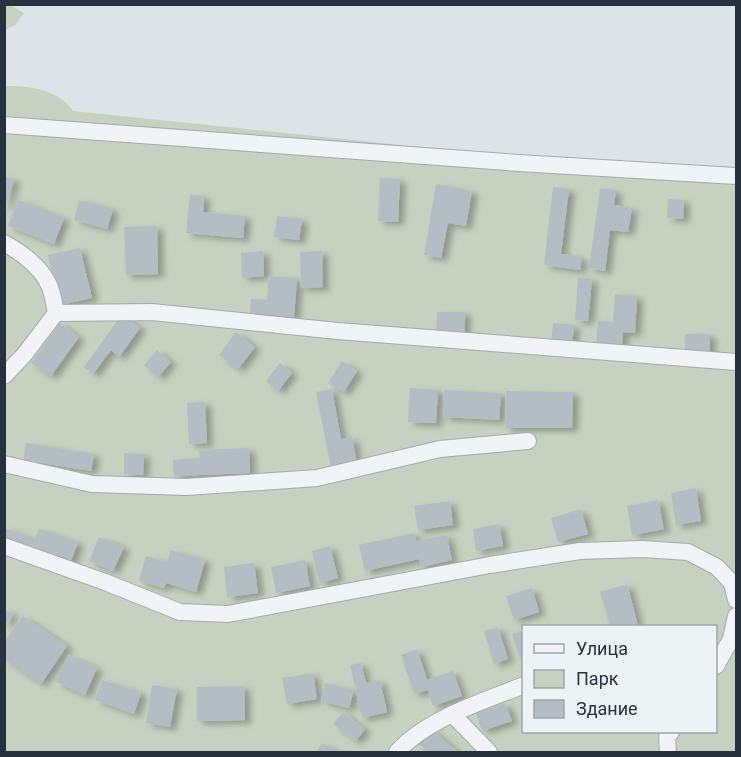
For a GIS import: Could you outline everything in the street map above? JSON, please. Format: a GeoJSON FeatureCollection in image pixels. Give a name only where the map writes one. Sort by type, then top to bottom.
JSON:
{"type":"FeatureCollection","features":[{"type":"Feature","properties":{"kind":"street"},"geometry":{"type":"LineString","coordinates":[[4,124],[519,163],[736,176]]}},
{"type":"Feature","properties":{"kind":"street"},"geometry":{"type":"LineString","coordinates":[[4,243],[17,250],[36,267],[49,284],[56,313]]}},
{"type":"Feature","properties":{"kind":"street"},"geometry":{"type":"LineString","coordinates":[[56,313],[152,312],[350,332],[736,362]]}},
{"type":"Feature","properties":{"kind":"street"},"geometry":{"type":"LineString","coordinates":[[4,376],[24,355],[56,313]]}},
{"type":"Feature","properties":{"kind":"street"},"geometry":{"type":"LineString","coordinates":[[4,465],[92,484],[187,487],[318,478],[440,450],[528,441]]}},
{"type":"Feature","properties":{"kind":"street"},"geometry":{"type":"LineString","coordinates":[[4,546],[180,612],[228,614],[513,561],[580,551],[642,549],[688,552],[717,567],[732,583],[736,600]]}},
{"type":"Feature","properties":{"kind":"street"},"geometry":{"type":"LineString","coordinates":[[717,664],[731,639],[736,616]]}},
{"type":"Feature","properties":{"kind":"street"},"geometry":{"type":"LineString","coordinates":[[397,753],[406,743],[452,714],[522,686]]}},
{"type":"Feature","properties":{"kind":"street"},"geometry":{"type":"LineString","coordinates":[[452,714],[489,753]]}},
{"type":"Feature","properties":{"kind":"green space"},"geometry":{"type":"Polygon","coordinates":[[[5,4],[24,13],[15,25],[5,30],[5,4]]]}},
{"type":"Feature","properties":{"kind":"green space"},"geometry":{"type":"Polygon","coordinates":[[[5,86],[43,90],[60,98],[73,111],[736,180],[736,752],[5,752],[5,86]]]}},
{"type":"Feature","properties":{"kind":"building"},"geometry":{"type":"Polygon","coordinates":[[[4,176],[14,179],[5,210],[4,210],[4,176]]]}},
{"type":"Feature","properties":{"kind":"building"},"geometry":{"type":"Polygon","coordinates":[[[380,178],[400,179],[398,222],[378,221],[380,178]]]}},
{"type":"Feature","properties":{"kind":"building"},"geometry":{"type":"Polygon","coordinates":[[[436,184],[472,191],[466,226],[448,223],[441,258],[424,255],[436,184]]]}},
{"type":"Feature","properties":{"kind":"building"},"geometry":{"type":"Polygon","coordinates":[[[553,187],[569,189],[561,254],[582,257],[580,270],[544,265],[553,187]]]}},
{"type":"Feature","properties":{"kind":"building"},"geometry":{"type":"Polygon","coordinates":[[[600,188],[616,190],[614,205],[632,208],[628,232],[610,230],[605,271],[589,268],[600,188]]]}},
{"type":"Feature","properties":{"kind":"building"},"geometry":{"type":"Polygon","coordinates":[[[190,195],[204,196],[203,212],[245,216],[243,238],[186,233],[190,195]]]}},
{"type":"Feature","properties":{"kind":"building"},"geometry":{"type":"Polygon","coordinates":[[[668,199],[684,200],[683,219],[667,218],[668,199]]]}},
{"type":"Feature","properties":{"kind":"building"},"geometry":{"type":"Polygon","coordinates":[[[18,200],[64,218],[54,244],[8,226],[18,200]]]}},
{"type":"Feature","properties":{"kind":"building"},"geometry":{"type":"Polygon","coordinates":[[[79,200],[113,209],[107,229],[74,220],[79,200]]]}},
{"type":"Feature","properties":{"kind":"building"},"geometry":{"type":"Polygon","coordinates":[[[277,216],[302,219],[299,240],[274,237],[277,216]]]}},
{"type":"Feature","properties":{"kind":"building"},"geometry":{"type":"Polygon","coordinates":[[[157,226],[158,274],[126,275],[124,227],[157,226]]]}},
{"type":"Feature","properties":{"kind":"building"},"geometry":{"type":"Polygon","coordinates":[[[80,248],[92,298],[60,305],[48,255],[80,248]]]}},
{"type":"Feature","properties":{"kind":"building"},"geometry":{"type":"Polygon","coordinates":[[[263,251],[264,276],[242,278],[241,253],[263,251]]]}},
{"type":"Feature","properties":{"kind":"building"},"geometry":{"type":"Polygon","coordinates":[[[322,251],[323,287],[301,288],[300,252],[322,251]]]}},
{"type":"Feature","properties":{"kind":"building"},"geometry":{"type":"Polygon","coordinates":[[[269,276],[297,278],[294,317],[250,314],[251,299],[267,300],[269,276]]]}},
{"type":"Feature","properties":{"kind":"building"},"geometry":{"type":"Polygon","coordinates":[[[578,277],[592,279],[588,321],[575,320],[578,277]]]}},
{"type":"Feature","properties":{"kind":"building"},"geometry":{"type":"Polygon","coordinates":[[[615,294],[637,296],[635,333],[623,332],[622,349],[596,347],[598,321],[613,322],[615,294]]]}},
{"type":"Feature","properties":{"kind":"building"},"geometry":{"type":"Polygon","coordinates":[[[437,312],[465,312],[464,335],[436,335],[437,312]]]}},
{"type":"Feature","properties":{"kind":"building"},"geometry":{"type":"Polygon","coordinates":[[[122,314],[140,328],[119,357],[111,350],[93,374],[84,367],[122,314]]]}},
{"type":"Feature","properties":{"kind":"building"},"geometry":{"type":"Polygon","coordinates":[[[60,323],[79,337],[51,376],[31,363],[60,323]]]}},
{"type":"Feature","properties":{"kind":"building"},"geometry":{"type":"Polygon","coordinates":[[[553,323],[574,325],[572,346],[551,344],[553,323]]]}},
{"type":"Feature","properties":{"kind":"building"},"geometry":{"type":"Polygon","coordinates":[[[236,332],[255,347],[238,369],[219,355],[236,332]]]}},
{"type":"Feature","properties":{"kind":"building"},"geometry":{"type":"Polygon","coordinates":[[[685,334],[710,334],[710,354],[685,354],[685,334]]]}},
{"type":"Feature","properties":{"kind":"building"},"geometry":{"type":"Polygon","coordinates":[[[157,350],[171,362],[158,377],[144,365],[157,350]]]}},
{"type":"Feature","properties":{"kind":"building"},"geometry":{"type":"Polygon","coordinates":[[[342,361],[357,371],[344,392],[328,383],[342,361]]]}},
{"type":"Feature","properties":{"kind":"building"},"geometry":{"type":"Polygon","coordinates":[[[280,363],[292,373],[278,391],[266,381],[280,363]]]}},
{"type":"Feature","properties":{"kind":"building"},"geometry":{"type":"Polygon","coordinates":[[[410,388],[438,390],[436,423],[408,422],[410,388]]]}},
{"type":"Feature","properties":{"kind":"building"},"geometry":{"type":"Polygon","coordinates":[[[332,389],[341,439],[352,437],[357,463],[331,468],[316,392],[332,389]]]}},
{"type":"Feature","properties":{"kind":"building"},"geometry":{"type":"Polygon","coordinates":[[[444,390],[501,393],[499,420],[443,417],[444,390]]]}},
{"type":"Feature","properties":{"kind":"building"},"geometry":{"type":"Polygon","coordinates":[[[506,391],[573,392],[572,428],[505,428],[506,391]]]}},
{"type":"Feature","properties":{"kind":"building"},"geometry":{"type":"Polygon","coordinates":[[[205,402],[207,443],[189,444],[187,403],[205,402]]]}},
{"type":"Feature","properties":{"kind":"building"},"geometry":{"type":"Polygon","coordinates":[[[26,443],[94,454],[91,471],[23,460],[26,443]]]}},
{"type":"Feature","properties":{"kind":"building"},"geometry":{"type":"Polygon","coordinates":[[[249,448],[250,473],[174,476],[173,460],[200,458],[199,450],[249,448]]]}},
{"type":"Feature","properties":{"kind":"building"},"geometry":{"type":"Polygon","coordinates":[[[124,453],[144,454],[143,475],[124,474],[124,453]]]}},
{"type":"Feature","properties":{"kind":"building"},"geometry":{"type":"Polygon","coordinates":[[[696,488],[701,521],[676,525],[671,493],[696,488]]]}},
{"type":"Feature","properties":{"kind":"building"},"geometry":{"type":"Polygon","coordinates":[[[658,500],[664,529],[632,535],[627,506],[658,500]]]}},
{"type":"Feature","properties":{"kind":"building"},"geometry":{"type":"Polygon","coordinates":[[[450,501],[453,525],[418,530],[414,506],[450,501]]]}},
{"type":"Feature","properties":{"kind":"building"},"geometry":{"type":"Polygon","coordinates":[[[581,509],[588,534],[558,542],[551,518],[581,509]]]}},
{"type":"Feature","properties":{"kind":"building"},"geometry":{"type":"Polygon","coordinates":[[[499,524],[503,546],[476,551],[473,529],[499,524]]]}},
{"type":"Feature","properties":{"kind":"building"},"geometry":{"type":"Polygon","coordinates":[[[4,528],[35,539],[39,529],[78,542],[69,566],[4,543],[4,528]]]}},
{"type":"Feature","properties":{"kind":"building"},"geometry":{"type":"Polygon","coordinates":[[[414,533],[416,541],[447,535],[452,560],[421,567],[419,559],[365,571],[359,545],[414,533]]]}},
{"type":"Feature","properties":{"kind":"building"},"geometry":{"type":"Polygon","coordinates":[[[99,537],[124,547],[113,571],[89,561],[99,537]]]}},
{"type":"Feature","properties":{"kind":"building"},"geometry":{"type":"Polygon","coordinates":[[[330,546],[338,578],[320,583],[312,551],[330,546]]]}},
{"type":"Feature","properties":{"kind":"building"},"geometry":{"type":"Polygon","coordinates":[[[171,550],[205,560],[196,592],[166,583],[164,588],[139,581],[146,556],[167,562],[171,550]]]}},
{"type":"Feature","properties":{"kind":"building"},"geometry":{"type":"Polygon","coordinates":[[[305,560],[310,586],[276,593],[271,567],[305,560]]]}},
{"type":"Feature","properties":{"kind":"building"},"geometry":{"type":"Polygon","coordinates":[[[254,563],[258,593],[227,597],[224,567],[254,563]]]}},
{"type":"Feature","properties":{"kind":"building"},"geometry":{"type":"Polygon","coordinates":[[[627,584],[638,625],[610,625],[600,592],[627,584]]]}},
{"type":"Feature","properties":{"kind":"building"},"geometry":{"type":"Polygon","coordinates":[[[532,588],[539,612],[514,620],[506,596],[532,588]]]}},
{"type":"Feature","properties":{"kind":"building"},"geometry":{"type":"Polygon","coordinates":[[[4,609],[13,614],[4,628],[4,609]]]}},
{"type":"Feature","properties":{"kind":"building"},"geometry":{"type":"Polygon","coordinates":[[[23,616],[67,646],[41,684],[4,659],[4,642],[23,616]]]}},
{"type":"Feature","properties":{"kind":"building"},"geometry":{"type":"Polygon","coordinates":[[[498,627],[508,659],[494,664],[484,631],[498,627]]]}},
{"type":"Feature","properties":{"kind":"building"},"geometry":{"type":"Polygon","coordinates":[[[522,631],[522,664],[512,634],[522,631]]]}},
{"type":"Feature","properties":{"kind":"building"},"geometry":{"type":"Polygon","coordinates":[[[417,649],[427,680],[453,671],[462,696],[433,706],[428,690],[414,694],[401,655],[417,649]]]}},
{"type":"Feature","properties":{"kind":"building"},"geometry":{"type":"Polygon","coordinates":[[[68,655],[97,668],[85,695],[56,682],[68,655]]]}},
{"type":"Feature","properties":{"kind":"building"},"geometry":{"type":"Polygon","coordinates":[[[361,663],[366,683],[380,680],[387,712],[362,718],[350,665],[361,663]]]}},
{"type":"Feature","properties":{"kind":"building"},"geometry":{"type":"Polygon","coordinates":[[[313,673],[317,699],[287,704],[282,678],[313,673]]]}},
{"type":"Feature","properties":{"kind":"building"},"geometry":{"type":"Polygon","coordinates":[[[103,680],[141,693],[134,714],[95,700],[103,680]]]}},
{"type":"Feature","properties":{"kind":"building"},"geometry":{"type":"Polygon","coordinates":[[[325,683],[354,690],[349,708],[321,701],[325,683]]]}},
{"type":"Feature","properties":{"kind":"building"},"geometry":{"type":"Polygon","coordinates":[[[152,685],[177,689],[170,727],[146,723],[152,685]]]}},
{"type":"Feature","properties":{"kind":"building"},"geometry":{"type":"Polygon","coordinates":[[[244,686],[245,720],[197,721],[197,687],[244,686]]]}},
{"type":"Feature","properties":{"kind":"building"},"geometry":{"type":"Polygon","coordinates":[[[505,703],[512,721],[482,731],[476,713],[505,703]]]}},
{"type":"Feature","properties":{"kind":"building"},"geometry":{"type":"Polygon","coordinates":[[[343,712],[365,729],[356,741],[333,724],[343,712]]]}},
{"type":"Feature","properties":{"kind":"building"},"geometry":{"type":"Polygon","coordinates":[[[431,729],[458,752],[429,752],[418,744],[431,729]]]}},
{"type":"Feature","properties":{"kind":"building"},"geometry":{"type":"Polygon","coordinates":[[[322,743],[338,752],[316,752],[322,743]]]}}]}
